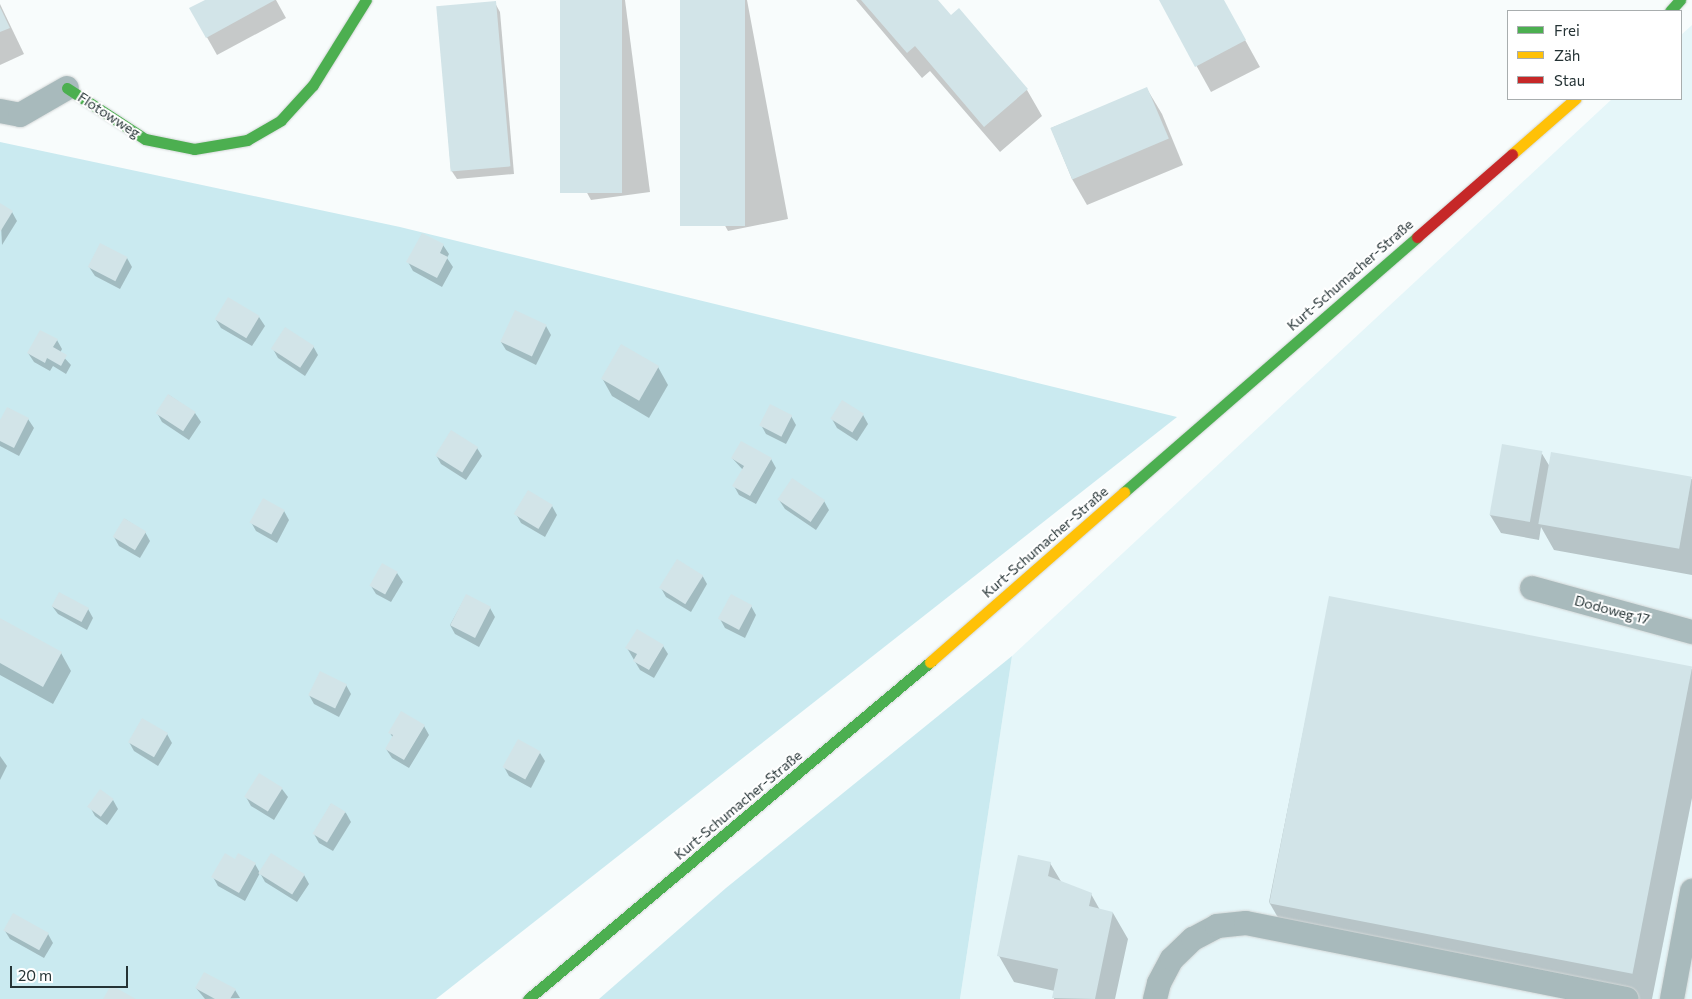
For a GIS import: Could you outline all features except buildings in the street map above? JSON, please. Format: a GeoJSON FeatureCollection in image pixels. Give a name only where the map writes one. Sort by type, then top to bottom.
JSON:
{"type":"FeatureCollection","features":[{"type":"Feature","properties":{"kind":"street","name":"Flotowweg"},"geometry":{"type":"LineString","coordinates":[[67,88],[145,139],[194,149],[247,140],[281,120],[313,84],[366,0]]}},
{"type":"Feature","properties":{"kind":"street"},"geometry":{"type":"LineString","coordinates":[[1671,10],[1680,0]]}},
{"type":"Feature","properties":{"kind":"street","name":"Kurt-Schumacher-Straße"},"geometry":{"type":"LineString","coordinates":[[528,999],[860,723],[1574,100]]}},
{"type":"Feature","properties":{"kind":"lane","name":"Flotowweg"},"geometry":{"type":"LineString","coordinates":[[0,111],[20,115],[67,88]]}},
{"type":"Feature","properties":{"kind":"lane","name":"Dodoweg 17"},"geometry":{"type":"LineString","coordinates":[[1532,588],[1692,632]]}},
{"type":"Feature","properties":{"kind":"lane"},"geometry":{"type":"LineString","coordinates":[[1672,999],[1692,891]]}},
{"type":"Feature","properties":{"kind":"lane"},"geometry":{"type":"LineString","coordinates":[[1155,999],[1158,983],[1172,959],[1193,939],[1217,926],[1246,923],[1626,999]]}},
{"type":"Feature","properties":{"kind":"shaded area"},"geometry":{"type":"Polygon","coordinates":[[[1692,25],[1692,999],[960,999],[1012,656],[1611,100],[1682,100],[1682,34],[1692,25]]]}},
{"type":"Feature","properties":{"kind":"shaded area"},"geometry":{"type":"Polygon","coordinates":[[[0,142],[400,227],[1177,417],[436,999],[0,999],[0,142]]]}},
{"type":"Feature","properties":{"kind":"shaded area"},"geometry":{"type":"Polygon","coordinates":[[[1012,656],[960,999],[599,999],[726,888],[1012,656]]]}},
{"type":"Feature","properties":{"kind":"traffic: fast"},"geometry":{"type":"LineString","coordinates":[[67,88],[145,139],[194,149],[247,140],[281,120],[313,85],[366,0]]}},
{"type":"Feature","properties":{"kind":"traffic: fast"},"geometry":{"type":"LineString","coordinates":[[1671,10],[1680,0]]}},
{"type":"Feature","properties":{"kind":"traffic: fast"},"geometry":{"type":"LineString","coordinates":[[1124,492],[1417,237]]}},
{"type":"Feature","properties":{"kind":"traffic: fast"},"geometry":{"type":"LineString","coordinates":[[528,999],[930,662]]}},
{"type":"Feature","properties":{"kind":"traffic: slow"},"geometry":{"type":"LineString","coordinates":[[1512,154],[1574,100]]}},
{"type":"Feature","properties":{"kind":"traffic: slow"},"geometry":{"type":"LineString","coordinates":[[930,662],[1124,492]]}},
{"type":"Feature","properties":{"kind":"traffic: jam"},"geometry":{"type":"LineString","coordinates":[[1417,237],[1512,154]]}}]}
